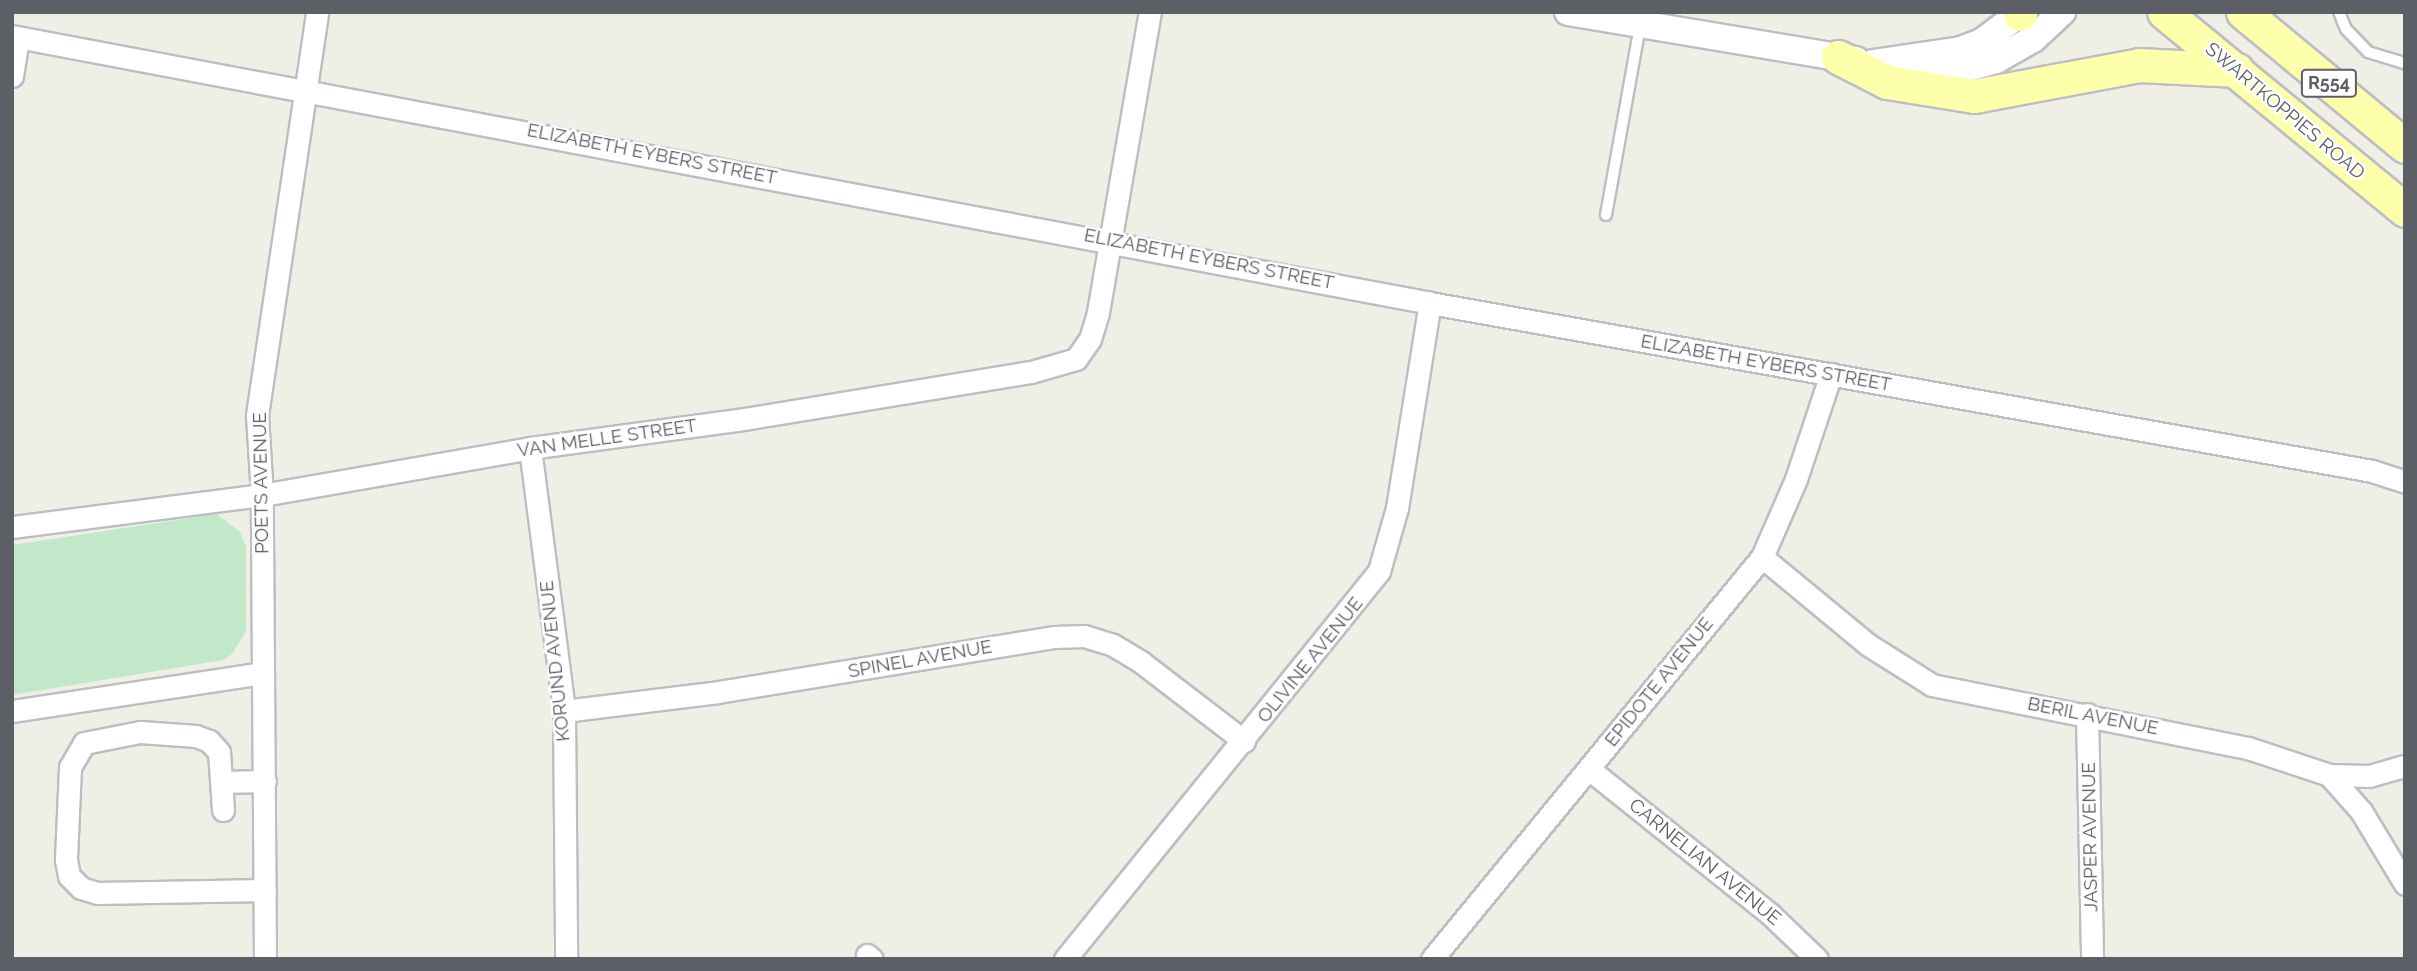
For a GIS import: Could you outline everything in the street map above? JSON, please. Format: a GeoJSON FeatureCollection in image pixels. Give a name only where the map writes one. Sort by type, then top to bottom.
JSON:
{"type":"FeatureCollection","features":[{"type":"Feature","properties":{"kind":"main road","name":"SWARTKOPPIES ROAD"},"geometry":{"type":"LineString","coordinates":[[2165,12],[2405,211]]}},
{"type":"Feature","properties":{"kind":"main road","name":"R554"},"geometry":{"type":"LineString","coordinates":[[2249,15],[2405,146]]}},
{"type":"Feature","properties":{"kind":"main road"},"geometry":{"type":"LineString","coordinates":[[1838,57],[1888,82],[1974,96],[2139,65],[2238,70]]}},
{"type":"Feature","properties":{"kind":"street","name":"POETS AVENUE"},"geometry":{"type":"LineString","coordinates":[[265,959],[262,495],[257,415],[317,12]]}},
{"type":"Feature","properties":{"kind":"street","name":"VAN MELLE STREET"},"geometry":{"type":"LineString","coordinates":[[12,527],[262,495],[530,448],[744,419],[1066,363],[1084,351],[1096,325],[1150,12]]}},
{"type":"Feature","properties":{"kind":"street"},"geometry":{"type":"LineString","coordinates":[[1568,12],[1873,63],[1919,74],[1963,70],[2015,50],[2062,12]]}},
{"type":"Feature","properties":{"kind":"street"},"geometry":{"type":"LineString","coordinates":[[1873,63],[1961,50],[1982,43],[2021,13]]}},
{"type":"Feature","properties":{"kind":"street","name":"ELIZABETH EYBERS STREET"},"geometry":{"type":"LineString","coordinates":[[15,37],[1110,240],[1430,303],[2372,471],[2405,482]]}},
{"type":"Feature","properties":{"kind":"street"},"geometry":{"type":"LineString","coordinates":[[12,76],[15,37]]}},
{"type":"Feature","properties":{"kind":"street","name":"OLIVINE AVENUE"},"geometry":{"type":"LineString","coordinates":[[1065,959],[1356,605],[1382,564],[1397,508],[1430,303]]}},
{"type":"Feature","properties":{"kind":"street","name":"EPIDOTE AVENUE"},"geometry":{"type":"LineString","coordinates":[[1432,959],[1762,557],[1796,479],[1831,373]]}},
{"type":"Feature","properties":{"kind":"street","name":"KORUND AVENUE"},"geometry":{"type":"LineString","coordinates":[[530,448],[564,710],[566,959]]}},
{"type":"Feature","properties":{"kind":"street","name":"BERIL AVENUE"},"geometry":{"type":"LineString","coordinates":[[1762,557],[1867,644],[1913,676],[1950,690],[2087,714],[2248,748],[2329,775],[2361,811],[2405,884]]}},
{"type":"Feature","properties":{"kind":"street","name":"SPINEL AVENUE"},"geometry":{"type":"LineString","coordinates":[[564,710],[718,692],[1055,636],[1084,636],[1127,653],[1244,741]]}},
{"type":"Feature","properties":{"kind":"street"},"geometry":{"type":"LineString","coordinates":[[12,711],[262,673]]}},
{"type":"Feature","properties":{"kind":"street","name":"JASPER AVENUE"},"geometry":{"type":"LineString","coordinates":[[2087,714],[2092,959]]}},
{"type":"Feature","properties":{"kind":"street"},"geometry":{"type":"LineString","coordinates":[[223,810],[219,752],[196,736],[140,732],[84,743],[74,753],[70,767],[66,860],[69,876],[81,888],[97,893],[265,890]]}},
{"type":"Feature","properties":{"kind":"street"},"geometry":{"type":"LineString","coordinates":[[2329,775],[2369,776],[2405,766]]}},
{"type":"Feature","properties":{"kind":"street","name":"CARNELIAN AVENUE"},"geometry":{"type":"LineString","coordinates":[[1589,769],[1770,914],[1817,959]]}},
{"type":"Feature","properties":{"kind":"street"},"geometry":{"type":"LineString","coordinates":[[222,782],[265,781]]}},
{"type":"Feature","properties":{"kind":"lane"},"geometry":{"type":"LineString","coordinates":[[2339,12],[2346,29],[2368,52],[2405,63]]}},
{"type":"Feature","properties":{"kind":"lane"},"geometry":{"type":"LineString","coordinates":[[1606,215],[1640,26]]}},
{"type":"Feature","properties":{"kind":"green space"},"geometry":{"type":"Polygon","coordinates":[[[217,514],[240,532],[246,547],[246,632],[232,654],[223,660],[12,695],[12,545],[217,514]]]}}]}
